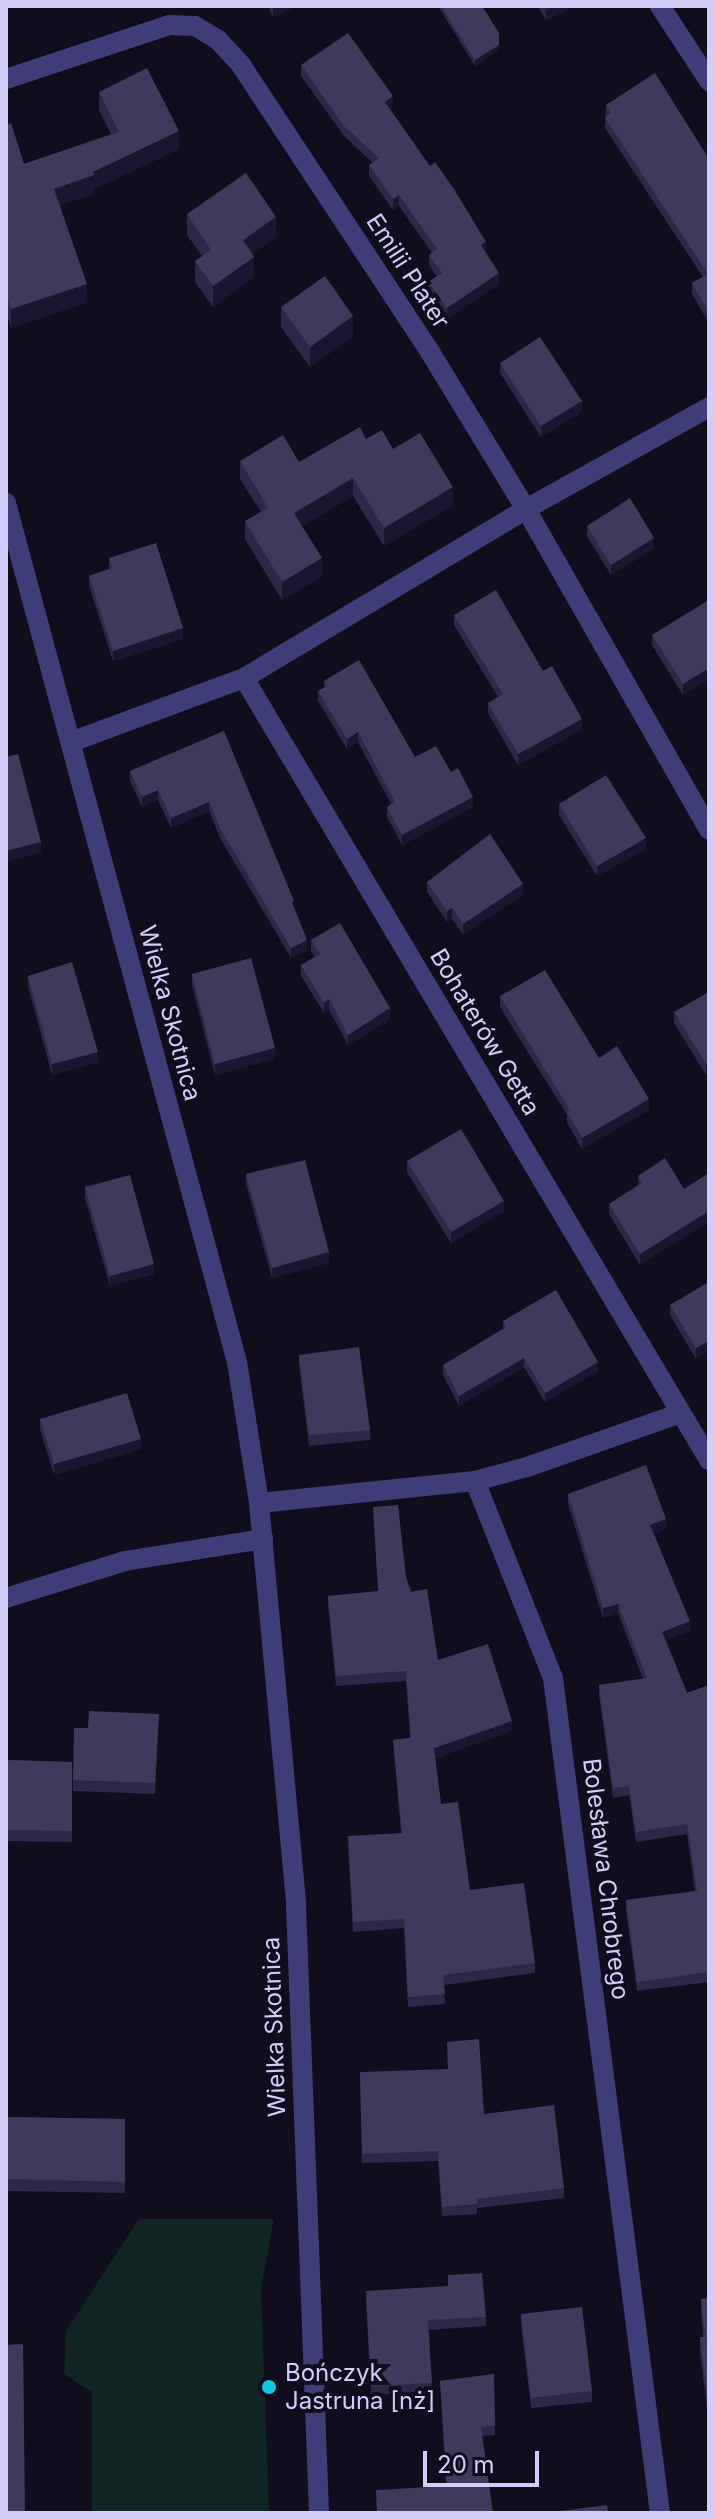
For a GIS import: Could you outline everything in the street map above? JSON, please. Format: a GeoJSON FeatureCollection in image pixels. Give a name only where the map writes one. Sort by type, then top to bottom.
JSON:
{"type":"FeatureCollection","features":[{"type":"Feature","properties":{"kind":"street"},"geometry":{"type":"LineString","coordinates":[[660,6],[709,81]]}},
{"type":"Feature","properties":{"kind":"street","name":"Emilii Plater"},"geometry":{"type":"LineString","coordinates":[[6,79],[169,25],[195,26],[218,40],[241,65],[430,352],[526,509],[709,830]]}},
{"type":"Feature","properties":{"kind":"street"},"geometry":{"type":"LineString","coordinates":[[71,742],[244,678],[526,509],[709,407]]}},
{"type":"Feature","properties":{"kind":"street","name":"Wielka Skotnica"},"geometry":{"type":"LineString","coordinates":[[6,503],[10,528],[71,742],[237,1362],[259,1503],[296,1905],[319,2513]]}},
{"type":"Feature","properties":{"kind":"street","name":"Bohaterów Getta"},"geometry":{"type":"LineString","coordinates":[[244,678],[709,1460]]}},
{"type":"Feature","properties":{"kind":"street"},"geometry":{"type":"LineString","coordinates":[[259,1503],[475,1481],[527,1467],[681,1413]]}},
{"type":"Feature","properties":{"kind":"street","name":"Bolesława Chrobrego"},"geometry":{"type":"LineString","coordinates":[[475,1481],[553,1678],[660,2513]]}},
{"type":"Feature","properties":{"kind":"street"},"geometry":{"type":"LineString","coordinates":[[6,1598],[125,1561],[263,1539]]}},
{"type":"Feature","properties":{"kind":"green space"},"geometry":{"type":"Polygon","coordinates":[[[139,2219],[274,2219],[261,2288],[269,2513],[92,2513],[92,2392],[64,2374],[66,2331],[139,2219]]]}},
{"type":"Feature","properties":{"kind":"building"},"geometry":{"type":"Polygon","coordinates":[[[441,6],[482,6],[499,33],[499,45],[475,60],[441,6]]]}},
{"type":"Feature","properties":{"kind":"building"},"geometry":{"type":"Polygon","coordinates":[[[348,33],[393,96],[385,102],[430,166],[435,162],[454,189],[486,242],[481,245],[499,273],[447,308],[428,282],[442,273],[429,255],[437,249],[399,195],[393,199],[369,165],[379,158],[344,126],[301,65],[348,33]]]}},
{"type":"Feature","properties":{"kind":"building"},"geometry":{"type":"Polygon","coordinates":[[[147,68],[179,131],[93,172],[94,175],[54,189],[87,284],[11,309],[6,294],[6,125],[11,123],[24,164],[119,132],[99,92],[147,68]]]}},
{"type":"Feature","properties":{"kind":"building"},"geometry":{"type":"Polygon","coordinates":[[[655,73],[709,159],[709,313],[692,283],[708,274],[605,118],[611,113],[606,105],[655,73]]]}},
{"type":"Feature","properties":{"kind":"building"},"geometry":{"type":"Polygon","coordinates":[[[246,173],[276,217],[243,240],[254,257],[213,286],[195,261],[211,250],[187,214],[246,173]]]}},
{"type":"Feature","properties":{"kind":"building"},"geometry":{"type":"Polygon","coordinates":[[[325,276],[353,316],[310,347],[281,307],[325,276]]]}},
{"type":"Feature","properties":{"kind":"building"},"geometry":{"type":"Polygon","coordinates":[[[540,337],[582,401],[541,426],[500,363],[540,337]]]}},
{"type":"Feature","properties":{"kind":"building"},"geometry":{"type":"Polygon","coordinates":[[[360,427],[366,439],[382,430],[393,449],[420,433],[453,487],[384,528],[353,478],[294,513],[322,558],[282,582],[245,521],[268,508],[240,461],[283,435],[299,462],[360,427]]]}},
{"type":"Feature","properties":{"kind":"building"},"geometry":{"type":"Polygon","coordinates":[[[630,498],[654,538],[611,565],[587,526],[630,498]]]}},
{"type":"Feature","properties":{"kind":"building"},"geometry":{"type":"Polygon","coordinates":[[[156,543],[183,628],[113,651],[89,576],[112,568],[109,558],[156,543]]]}},
{"type":"Feature","properties":{"kind":"building"},"geometry":{"type":"Polygon","coordinates":[[[496,590],[543,671],[552,666],[582,719],[518,754],[488,703],[503,694],[454,615],[496,590]]]}},
{"type":"Feature","properties":{"kind":"building"},"geometry":{"type":"Polygon","coordinates":[[[709,600],[709,668],[683,684],[652,635],[709,600]]]}},
{"type":"Feature","properties":{"kind":"building"},"geometry":{"type":"Polygon","coordinates":[[[359,660],[415,757],[436,746],[451,772],[458,768],[473,797],[402,835],[387,807],[395,802],[358,732],[347,739],[318,691],[327,686],[324,681],[359,660]]]}},
{"type":"Feature","properties":{"kind":"building"},"geometry":{"type":"Polygon","coordinates":[[[224,731],[307,940],[291,948],[220,828],[209,802],[171,818],[158,790],[142,797],[130,771],[224,731]]]}},
{"type":"Feature","properties":{"kind":"building"},"geometry":{"type":"Polygon","coordinates":[[[18,754],[41,842],[6,851],[6,757],[18,754]]]}},
{"type":"Feature","properties":{"kind":"building"},"geometry":{"type":"Polygon","coordinates":[[[606,775],[646,838],[597,866],[559,804],[606,775]]]}},
{"type":"Feature","properties":{"kind":"building"},"geometry":{"type":"Polygon","coordinates":[[[490,834],[523,884],[463,924],[452,908],[447,911],[427,882],[490,834]]]}},
{"type":"Feature","properties":{"kind":"building"},"geometry":{"type":"Polygon","coordinates":[[[340,923],[390,1008],[348,1035],[329,999],[324,1003],[301,965],[320,954],[311,940],[340,923]]]}},
{"type":"Feature","properties":{"kind":"building"},"geometry":{"type":"Polygon","coordinates":[[[251,958],[275,1048],[215,1064],[192,974],[251,958]]]}},
{"type":"Feature","properties":{"kind":"building"},"geometry":{"type":"Polygon","coordinates":[[[72,962],[98,1052],[52,1064],[28,976],[72,962]]]}},
{"type":"Feature","properties":{"kind":"building"},"geometry":{"type":"Polygon","coordinates":[[[545,970],[599,1058],[617,1046],[649,1099],[582,1138],[567,1112],[570,1110],[500,996],[545,970]]]}},
{"type":"Feature","properties":{"kind":"building"},"geometry":{"type":"Polygon","coordinates":[[[709,992],[709,1062],[706,1064],[674,1012],[709,992]]]}},
{"type":"Feature","properties":{"kind":"building"},"geometry":{"type":"Polygon","coordinates":[[[461,1129],[504,1201],[451,1232],[407,1161],[461,1129]]]}},
{"type":"Feature","properties":{"kind":"building"},"geometry":{"type":"Polygon","coordinates":[[[665,1158],[684,1189],[709,1173],[709,1211],[640,1254],[609,1204],[642,1183],[638,1176],[665,1158]]]}},
{"type":"Feature","properties":{"kind":"building"},"geometry":{"type":"Polygon","coordinates":[[[305,1160],[329,1252],[272,1268],[246,1174],[305,1160]]]}},
{"type":"Feature","properties":{"kind":"building"},"geometry":{"type":"Polygon","coordinates":[[[130,1175],[154,1264],[110,1276],[85,1187],[130,1175]]]}},
{"type":"Feature","properties":{"kind":"building"},"geometry":{"type":"Polygon","coordinates":[[[709,1282],[709,1341],[696,1348],[670,1305],[709,1282]]]}},
{"type":"Feature","properties":{"kind":"building"},"geometry":{"type":"Polygon","coordinates":[[[556,1290],[598,1362],[545,1393],[524,1358],[459,1396],[443,1365],[506,1327],[503,1321],[556,1290]]]}},
{"type":"Feature","properties":{"kind":"building"},"geometry":{"type":"Polygon","coordinates":[[[359,1347],[370,1430],[309,1435],[299,1355],[359,1347]]]}},
{"type":"Feature","properties":{"kind":"building"},"geometry":{"type":"Polygon","coordinates":[[[127,1393],[141,1439],[54,1464],[40,1419],[127,1393]]]}},
{"type":"Feature","properties":{"kind":"building"},"geometry":{"type":"Polygon","coordinates":[[[646,1465],[666,1519],[650,1525],[690,1621],[662,1632],[687,1693],[709,1685],[709,1972],[637,1982],[626,1900],[697,1891],[687,1824],[636,1832],[629,1786],[613,1788],[599,1685],[647,1678],[618,1604],[603,1608],[568,1494],[646,1465]]]}},
{"type":"Feature","properties":{"kind":"building"},"geometry":{"type":"Polygon","coordinates":[[[398,1505],[406,1577],[410,1592],[427,1589],[438,1660],[488,1644],[512,1721],[434,1748],[441,1804],[458,1802],[470,1890],[524,1883],[535,1963],[443,1975],[445,1994],[408,1997],[404,1919],[353,1922],[348,1836],[402,1833],[393,1740],[411,1738],[406,1671],[336,1676],[328,1596],[378,1591],[373,1507],[398,1505]]]}},
{"type":"Feature","properties":{"kind":"building"},"geometry":{"type":"Polygon","coordinates":[[[89,1711],[159,1714],[155,1783],[73,1780],[74,1728],[88,1728],[89,1711]]]}},
{"type":"Feature","properties":{"kind":"building"},"geometry":{"type":"Polygon","coordinates":[[[6,1760],[72,1762],[72,1831],[6,1830],[6,1760]]]}},
{"type":"Feature","properties":{"kind":"building"},"geometry":{"type":"Polygon","coordinates":[[[479,2039],[484,2114],[554,2105],[564,2188],[477,2199],[477,2204],[442,2207],[438,2151],[362,2154],[360,2072],[448,2069],[447,2042],[479,2039]]]}},
{"type":"Feature","properties":{"kind":"building"},"geometry":{"type":"Polygon","coordinates":[[[6,2117],[125,2119],[125,2182],[6,2179],[6,2117]]]}},
{"type":"Feature","properties":{"kind":"building"},"geometry":{"type":"Polygon","coordinates":[[[482,2273],[486,2317],[428,2320],[432,2383],[371,2386],[366,2291],[448,2286],[448,2275],[482,2273]]]}},
{"type":"Feature","properties":{"kind":"building"},"geometry":{"type":"Polygon","coordinates":[[[709,2298],[709,2411],[700,2337],[705,2337],[701,2299],[709,2298]]]}},
{"type":"Feature","properties":{"kind":"building"},"geometry":{"type":"Polygon","coordinates":[[[582,2307],[592,2391],[531,2398],[521,2314],[582,2307]]]}},
{"type":"Feature","properties":{"kind":"building"},"geometry":{"type":"Polygon","coordinates":[[[23,2344],[25,2513],[6,2513],[6,2345],[23,2344]]]}},
{"type":"Feature","properties":{"kind":"building"},"geometry":{"type":"Polygon","coordinates":[[[494,2374],[495,2426],[481,2427],[493,2513],[377,2513],[376,2490],[447,2486],[440,2381],[494,2374]]]}},
{"type":"Feature","properties":{"kind":"building"},"geometry":{"type":"Polygon","coordinates":[[[607,2505],[608,2513],[545,2513],[607,2505]]]}},
{"type":"Feature","properties":{"kind":"place","name":"Bończyk Jastruna [nż]"},"geometry":{"type":"Point","coordinates":[269,2387]}}]}
